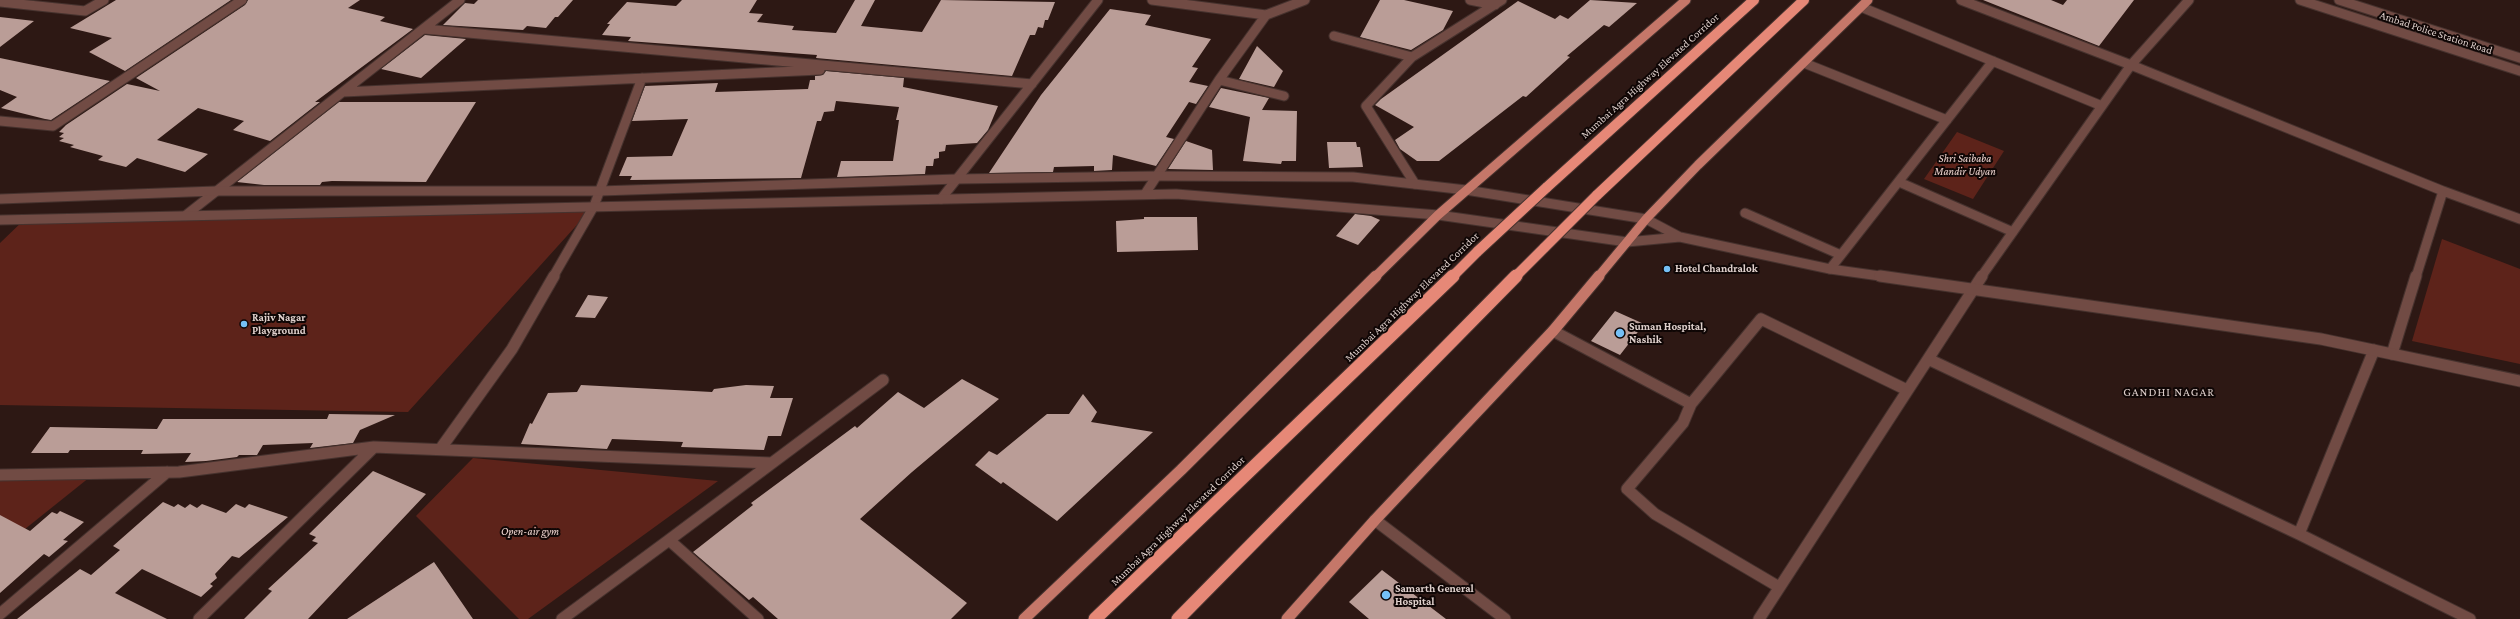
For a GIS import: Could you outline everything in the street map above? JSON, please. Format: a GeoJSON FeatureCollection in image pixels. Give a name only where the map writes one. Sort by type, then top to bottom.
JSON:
{"type":"FeatureCollection","features":[{"type":"Feature","properties":{"kind":"highway","name":"Mumbai Agra Highway Elevated Corridor"},"geometry":{"type":"LineString","coordinates":[[1095,619],[1392,338],[1478,251],[1754,0]]}},
{"type":"Feature","properties":{"kind":"highway"},"geometry":{"type":"LineString","coordinates":[[1178,619],[1596,196],[1804,0]]}},
{"type":"Feature","properties":{"kind":"main road"},"geometry":{"type":"LineString","coordinates":[[1024,619],[1181,470],[1438,215],[1686,0]]}},
{"type":"Feature","properties":{"kind":"main road"},"geometry":{"type":"LineString","coordinates":[[1287,619],[1375,520],[1553,331],[1646,220],[1864,4]]}},
{"type":"Feature","properties":{"kind":"street"},"geometry":{"type":"LineString","coordinates":[[0,2],[85,11],[104,0]]}},
{"type":"Feature","properties":{"kind":"street"},"geometry":{"type":"LineString","coordinates":[[0,121],[53,126],[90,103],[242,0]]}},
{"type":"Feature","properties":{"kind":"street"},"geometry":{"type":"LineString","coordinates":[[186,215],[460,0]]}},
{"type":"Feature","properties":{"kind":"street"},"geometry":{"type":"LineString","coordinates":[[941,199],[1098,0]]}},
{"type":"Feature","properties":{"kind":"street"},"geometry":{"type":"LineString","coordinates":[[1152,0],[1205,3],[1266,15],[1305,0]]}},
{"type":"Feature","properties":{"kind":"street"},"geometry":{"type":"LineString","coordinates":[[1470,0],[1498,2]]}},
{"type":"Feature","properties":{"kind":"street"},"geometry":{"type":"LineString","coordinates":[[1961,0],[2131,65],[2443,190],[2520,219]]}},
{"type":"Feature","properties":{"kind":"street"},"geometry":{"type":"LineString","coordinates":[[1759,619],[1907,390],[2013,232],[2131,65],[2189,0]]}},
{"type":"Feature","properties":{"kind":"street","name":"Ambad Police Station Road"},"geometry":{"type":"LineString","coordinates":[[2300,0],[2520,71]]}},
{"type":"Feature","properties":{"kind":"street","name":"Ambad Police Station Road"},"geometry":{"type":"LineString","coordinates":[[2339,0],[2520,58]]}},
{"type":"Feature","properties":{"kind":"street"},"geometry":{"type":"LineString","coordinates":[[1415,184],[1366,106],[1412,57],[1498,2]]}},
{"type":"Feature","properties":{"kind":"street"},"geometry":{"type":"LineString","coordinates":[[1864,4],[1993,61],[2102,106]]}},
{"type":"Feature","properties":{"kind":"street"},"geometry":{"type":"LineString","coordinates":[[1145,194],[1219,80],[1266,15]]}},
{"type":"Feature","properties":{"kind":"street"},"geometry":{"type":"LineString","coordinates":[[424,28],[1032,84]]}},
{"type":"Feature","properties":{"kind":"street"},"geometry":{"type":"LineString","coordinates":[[1334,36],[1412,57]]}},
{"type":"Feature","properties":{"kind":"street"},"geometry":{"type":"LineString","coordinates":[[1830,269],[1993,61]]}},
{"type":"Feature","properties":{"kind":"street"},"geometry":{"type":"LineString","coordinates":[[1804,63],[1947,120]]}},
{"type":"Feature","properties":{"kind":"street"},"geometry":{"type":"LineString","coordinates":[[343,92],[858,68]]}},
{"type":"Feature","properties":{"kind":"street"},"geometry":{"type":"LineString","coordinates":[[442,448],[512,349],[594,206],[642,78]]}},
{"type":"Feature","properties":{"kind":"street"},"geometry":{"type":"LineString","coordinates":[[1219,80],[1284,96]]}},
{"type":"Feature","properties":{"kind":"street"},"geometry":{"type":"LineString","coordinates":[[0,199],[216,191],[600,191],[957,179],[1157,176],[1353,177],[1466,190],[1646,220],[1680,237],[1830,269],[2321,339],[2520,381]]}},
{"type":"Feature","properties":{"kind":"street"},"geometry":{"type":"LineString","coordinates":[[1899,182],[2013,232]]}},
{"type":"Feature","properties":{"kind":"street"},"geometry":{"type":"LineString","coordinates":[[2392,354],[2443,190]]}},
{"type":"Feature","properties":{"kind":"street"},"geometry":{"type":"LineString","coordinates":[[0,220],[1176,194],[1438,215],[1627,242],[1680,237]]}},
{"type":"Feature","properties":{"kind":"street"},"geometry":{"type":"LineString","coordinates":[[1745,213],[1841,255]]}},
{"type":"Feature","properties":{"kind":"street"},"geometry":{"type":"LineString","coordinates":[[1779,587],[1655,514],[1627,489],[1683,423],[1691,404],[1761,319],[1907,390]]}},
{"type":"Feature","properties":{"kind":"street"},"geometry":{"type":"LineString","coordinates":[[1553,331],[1691,404]]}},
{"type":"Feature","properties":{"kind":"street"},"geometry":{"type":"LineString","coordinates":[[2299,534],[2374,350]]}},
{"type":"Feature","properties":{"kind":"street"},"geometry":{"type":"LineString","coordinates":[[1928,359],[2299,534],[2470,619]]}},
{"type":"Feature","properties":{"kind":"street"},"geometry":{"type":"LineString","coordinates":[[562,619],[883,380]]}},
{"type":"Feature","properties":{"kind":"street"},"geometry":{"type":"LineString","coordinates":[[199,619],[374,447]]}},
{"type":"Feature","properties":{"kind":"street"},"geometry":{"type":"LineString","coordinates":[[0,475],[166,472],[374,447],[442,448],[771,464]]}},
{"type":"Feature","properties":{"kind":"street"},"geometry":{"type":"LineString","coordinates":[[0,614],[166,472]]}},
{"type":"Feature","properties":{"kind":"street"},"geometry":{"type":"LineString","coordinates":[[1375,520],[1505,619]]}},
{"type":"Feature","properties":{"kind":"street"},"geometry":{"type":"LineString","coordinates":[[669,540],[758,619]]}},
{"type":"Feature","properties":{"kind":"green space","name":"Shri Saibaba Mandir Udyan"},"geometry":{"type":"Polygon","coordinates":[[[1957,132],[2004,151],[1973,199],[1924,179],[1957,132]]]}},
{"type":"Feature","properties":{"kind":"green space","name":"Rajiv Nagar Playground"},"geometry":{"type":"Polygon","coordinates":[[[594,206],[408,412],[0,405],[0,243],[25,219],[594,206]]]}},
{"type":"Feature","properties":{"kind":"green space"},"geometry":{"type":"Polygon","coordinates":[[[2442,239],[2520,269],[2520,364],[2412,341],[2442,239]]]}},
{"type":"Feature","properties":{"kind":"green space","name":"Open-air gym"},"geometry":{"type":"Polygon","coordinates":[[[473,458],[718,481],[528,619],[519,619],[416,516],[473,458]]]}},
{"type":"Feature","properties":{"kind":"green space"},"geometry":{"type":"Polygon","coordinates":[[[95,473],[0,549],[0,475],[95,473]]]}},
{"type":"Feature","properties":{"kind":"building"},"geometry":{"type":"Polygon","coordinates":[[[116,0],[231,0],[125,71],[89,52],[112,38],[70,28],[116,0]]]}},
{"type":"Feature","properties":{"kind":"building"},"geometry":{"type":"Polygon","coordinates":[[[248,0],[360,0],[348,8],[385,17],[380,21],[413,29],[315,102],[320,102],[270,141],[233,130],[244,121],[198,108],[157,140],[208,154],[185,172],[137,158],[126,167],[98,160],[103,156],[70,147],[74,145],[59,141],[64,138],[59,137],[64,133],[59,132],[66,125],[127,84],[160,91],[136,78],[245,5],[248,0]]]}},
{"type":"Feature","properties":{"kind":"building"},"geometry":{"type":"Polygon","coordinates":[[[478,0],[573,0],[546,28],[527,26],[523,30],[443,25],[465,3],[474,4],[478,0]]]}},
{"type":"Feature","properties":{"kind":"building"},"geometry":{"type":"Polygon","coordinates":[[[682,0],[757,0],[749,13],[763,14],[757,22],[794,26],[792,30],[836,33],[855,0],[875,0],[861,26],[922,32],[941,0],[1055,2],[1048,20],[1045,20],[1043,28],[1038,27],[1035,35],[1030,35],[1012,76],[816,58],[817,55],[628,41],[631,37],[602,35],[610,24],[607,24],[627,2],[676,6],[682,0]]]}},
{"type":"Feature","properties":{"kind":"building"},"geometry":{"type":"Polygon","coordinates":[[[1380,0],[1404,0],[1453,11],[1443,30],[1411,50],[1360,37],[1380,0]]]}},
{"type":"Feature","properties":{"kind":"building"},"geometry":{"type":"Polygon","coordinates":[[[1590,0],[1637,3],[1609,27],[1604,25],[1567,56],[1570,57],[1526,97],[1523,96],[1439,161],[1417,161],[1400,149],[1395,140],[1414,127],[1375,105],[1381,99],[1518,1],[1555,19],[1560,15],[1568,19],[1590,0]]]}},
{"type":"Feature","properties":{"kind":"building"},"geometry":{"type":"Polygon","coordinates":[[[1983,0],[2051,0],[2063,5],[2067,0],[2134,0],[2099,46],[1983,0]]]}},
{"type":"Feature","properties":{"kind":"building"},"geometry":{"type":"Polygon","coordinates":[[[1110,9],[1151,15],[1145,25],[1211,39],[1192,67],[1198,68],[1189,82],[1208,86],[1196,104],[1189,102],[1166,137],[1174,139],[1156,166],[1113,155],[1112,170],[1094,171],[1094,166],[1054,167],[1053,172],[989,173],[1041,95],[1110,9]]]}},
{"type":"Feature","properties":{"kind":"building"},"geometry":{"type":"Polygon","coordinates":[[[0,17],[34,21],[0,47],[0,17]]]}},
{"type":"Feature","properties":{"kind":"building"},"geometry":{"type":"Polygon","coordinates":[[[425,35],[466,39],[421,78],[381,69],[425,35]]]}},
{"type":"Feature","properties":{"kind":"building"},"geometry":{"type":"Polygon","coordinates":[[[1257,46],[1283,71],[1274,87],[1239,79],[1257,46]]]}},
{"type":"Feature","properties":{"kind":"building"},"geometry":{"type":"Polygon","coordinates":[[[0,58],[110,81],[51,120],[45,119],[1,108],[17,97],[0,90],[0,58]]]}},
{"type":"Feature","properties":{"kind":"building"},"geometry":{"type":"Polygon","coordinates":[[[826,71],[904,78],[903,87],[998,106],[988,130],[977,143],[946,145],[945,151],[939,152],[939,158],[934,159],[933,166],[926,166],[925,174],[837,177],[841,161],[893,161],[899,120],[896,120],[899,107],[836,101],[834,111],[824,112],[821,121],[817,121],[801,178],[630,180],[632,176],[619,176],[627,157],[672,156],[688,119],[632,121],[645,86],[718,83],[715,92],[808,89],[810,80],[815,80],[815,76],[823,75],[826,71]]]}},
{"type":"Feature","properties":{"kind":"building"},"geometry":{"type":"Polygon","coordinates":[[[1221,88],[1269,98],[1262,110],[1297,111],[1296,161],[1282,161],[1281,164],[1243,161],[1250,117],[1209,107],[1221,88]]]}},
{"type":"Feature","properties":{"kind":"building"},"geometry":{"type":"Polygon","coordinates":[[[339,102],[476,102],[426,182],[332,181],[322,182],[320,185],[264,185],[237,182],[339,102]]]}},
{"type":"Feature","properties":{"kind":"building"},"geometry":{"type":"Polygon","coordinates":[[[1186,141],[1212,150],[1213,170],[1168,169],[1186,141]]]}},
{"type":"Feature","properties":{"kind":"building"},"geometry":{"type":"Polygon","coordinates":[[[1327,142],[1356,142],[1357,147],[1360,147],[1363,167],[1329,168],[1327,142]]]}},
{"type":"Feature","properties":{"kind":"building"},"geometry":{"type":"Polygon","coordinates":[[[1355,214],[1371,216],[1380,220],[1358,245],[1336,236],[1355,214]]]}},
{"type":"Feature","properties":{"kind":"building"},"geometry":{"type":"Polygon","coordinates":[[[1144,217],[1197,217],[1198,250],[1117,252],[1116,221],[1144,219],[1144,217]]]}},
{"type":"Feature","properties":{"kind":"building"},"geometry":{"type":"Polygon","coordinates":[[[588,295],[608,297],[595,318],[575,317],[588,295]]]}},
{"type":"Feature","properties":{"kind":"building"},"geometry":{"type":"Polygon","coordinates":[[[1615,311],[1644,324],[1620,355],[1591,341],[1615,311]]]}},
{"type":"Feature","properties":{"kind":"building"},"geometry":{"type":"Polygon","coordinates":[[[962,379],[999,399],[912,472],[860,519],[967,603],[951,619],[778,619],[753,597],[749,600],[693,552],[753,505],[751,503],[855,426],[857,428],[898,392],[924,408],[962,379]]]}},
{"type":"Feature","properties":{"kind":"building"},"geometry":{"type":"Polygon","coordinates":[[[581,385],[712,392],[714,389],[746,385],[774,386],[770,398],[793,398],[781,436],[768,436],[764,450],[681,447],[683,442],[612,439],[607,449],[521,444],[530,423],[532,424],[548,393],[577,392],[581,385]]]}},
{"type":"Feature","properties":{"kind":"building"},"geometry":{"type":"Polygon","coordinates":[[[1083,394],[1097,412],[1091,422],[1153,432],[1057,521],[1003,482],[1001,484],[975,465],[989,451],[997,455],[1047,414],[1069,414],[1083,394]]]}},
{"type":"Feature","properties":{"kind":"building"},"geometry":{"type":"Polygon","coordinates":[[[329,414],[395,415],[360,430],[353,443],[310,448],[313,443],[263,445],[257,455],[239,455],[237,457],[206,461],[185,462],[191,453],[141,454],[143,450],[70,450],[68,453],[31,453],[50,427],[157,429],[163,419],[327,419],[329,414]]]}},
{"type":"Feature","properties":{"kind":"building"},"geometry":{"type":"Polygon","coordinates":[[[373,471],[426,494],[308,619],[244,619],[272,591],[268,589],[318,543],[312,541],[316,537],[309,534],[373,471]]]}},
{"type":"Feature","properties":{"kind":"building"},"geometry":{"type":"Polygon","coordinates":[[[163,502],[174,507],[178,504],[185,508],[190,504],[197,508],[202,504],[226,513],[236,504],[245,508],[249,504],[288,517],[239,558],[232,556],[215,574],[217,578],[210,584],[213,586],[201,597],[142,569],[115,593],[167,619],[17,619],[80,569],[91,575],[120,550],[113,546],[163,502]]]}},
{"type":"Feature","properties":{"kind":"building"},"geometry":{"type":"Polygon","coordinates":[[[60,511],[84,522],[63,540],[68,541],[49,557],[44,554],[0,593],[0,515],[30,531],[52,512],[57,514],[60,511]]]}},
{"type":"Feature","properties":{"kind":"building"},"geometry":{"type":"Polygon","coordinates":[[[434,562],[473,619],[347,619],[434,562]]]}},
{"type":"Feature","properties":{"kind":"building"},"geometry":{"type":"Polygon","coordinates":[[[1382,570],[1446,619],[1369,619],[1349,602],[1382,570]]]}},
{"type":"Feature","properties":{"kind":"place","name":"Hotel Chandralok"},"geometry":{"type":"Point","coordinates":[1667,269]}},
{"type":"Feature","properties":{"kind":"place","name":"Rajiv Nagar Playground"},"geometry":{"type":"Point","coordinates":[244,324]}},
{"type":"Feature","properties":{"kind":"place","name":"Suman Hospital, Nashik"},"geometry":{"type":"Point","coordinates":[1620,333]}},
{"type":"Feature","properties":{"kind":"place","name":"Samarth General Hospital"},"geometry":{"type":"Point","coordinates":[1386,595]}},
{"type":"Feature","properties":{"kind":"district","name":"GANDHI NAGAR"},"geometry":{"type":"Point","coordinates":[2169,392]}}]}
